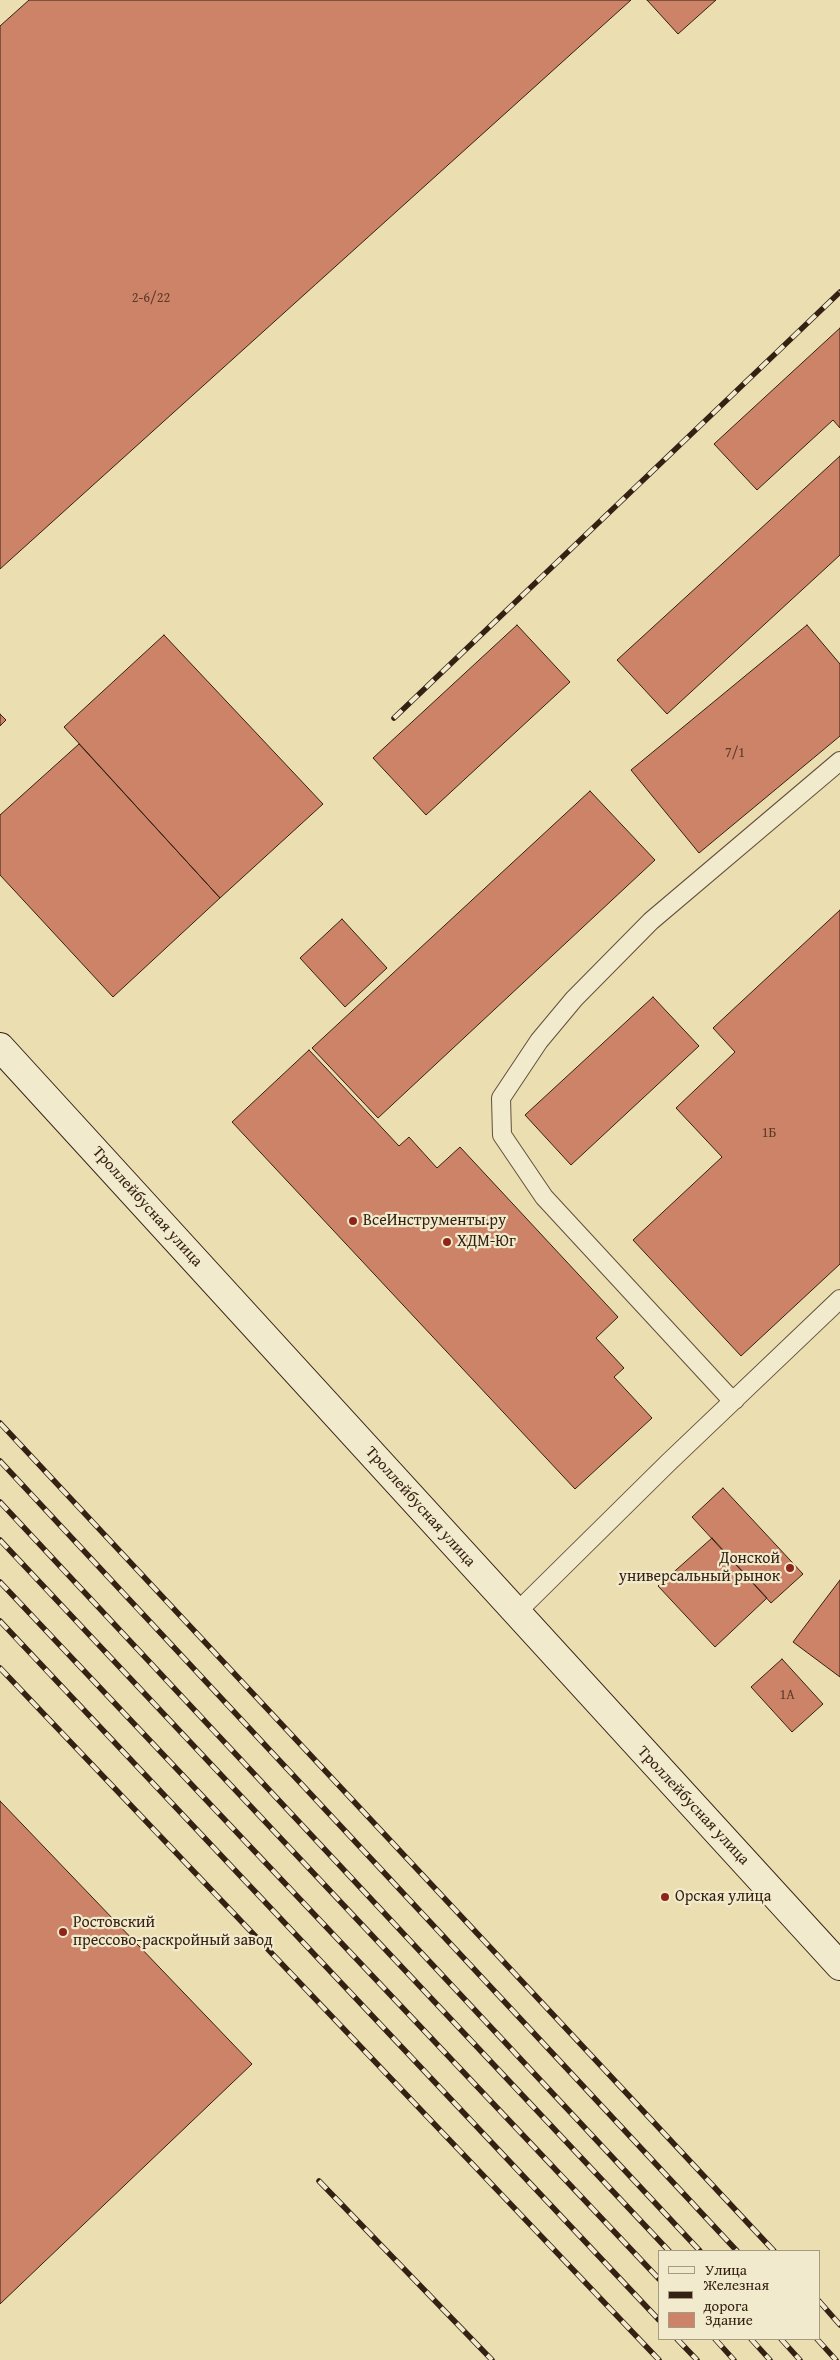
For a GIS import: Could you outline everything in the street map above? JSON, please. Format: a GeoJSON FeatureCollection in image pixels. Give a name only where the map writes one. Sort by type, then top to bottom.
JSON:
{"type":"FeatureCollection","features":[{"type":"Feature","properties":{"kind":"main road","name":"Троллейбусная улица"},"geometry":{"type":"LineString","coordinates":[[0,1047],[840,1966]]}},
{"type":"Feature","properties":{"kind":"lane"},"geometry":{"type":"LineString","coordinates":[[735,1400],[727,1395],[544,1197],[502,1135],[500,1098],[539,1041],[574,999],[651,920],[840,760]]}},
{"type":"Feature","properties":{"kind":"lane"},"geometry":{"type":"LineString","coordinates":[[516,1613],[669,1462],[840,1300]]}},
{"type":"Feature","properties":{"kind":"building"},"geometry":{"type":"Polygon","coordinates":[[[29,0],[631,0],[0,569],[0,26],[29,0]]]}},
{"type":"Feature","properties":{"kind":"building"},"geometry":{"type":"Polygon","coordinates":[[[647,0],[716,0],[678,34],[647,0]]]}},
{"type":"Feature","properties":{"kind":"building"},"geometry":{"type":"Polygon","coordinates":[[[840,328],[840,428],[833,420],[757,490],[714,444],[840,328]]]}},
{"type":"Feature","properties":{"kind":"building"},"geometry":{"type":"Polygon","coordinates":[[[840,456],[840,555],[667,714],[617,660],[840,456]]]}},
{"type":"Feature","properties":{"kind":"building"},"geometry":{"type":"Polygon","coordinates":[[[517,625],[570,682],[426,815],[373,758],[517,625]]]}},
{"type":"Feature","properties":{"kind":"building"},"geometry":{"type":"Polygon","coordinates":[[[807,625],[840,664],[840,736],[699,853],[631,770],[807,625]]]}},
{"type":"Feature","properties":{"kind":"building"},"geometry":{"type":"Polygon","coordinates":[[[164,635],[323,804],[220,898],[64,727],[164,635]]]}},
{"type":"Feature","properties":{"kind":"building"},"geometry":{"type":"Polygon","coordinates":[[[0,714],[6,720],[0,726],[0,714]]]}},
{"type":"Feature","properties":{"kind":"building"},"geometry":{"type":"Polygon","coordinates":[[[79,744],[220,898],[113,997],[0,875],[0,815],[79,744]]]}},
{"type":"Feature","properties":{"kind":"building"},"geometry":{"type":"Polygon","coordinates":[[[590,791],[655,860],[378,1118],[312,1048],[590,791]]]}},
{"type":"Feature","properties":{"kind":"building"},"geometry":{"type":"Polygon","coordinates":[[[840,910],[840,1264],[741,1356],[633,1240],[722,1157],[676,1108],[735,1052],[713,1028],[840,910]]]}},
{"type":"Feature","properties":{"kind":"building"},"geometry":{"type":"Polygon","coordinates":[[[342,919],[387,968],[345,1007],[300,958],[342,919]]]}},
{"type":"Feature","properties":{"kind":"building"},"geometry":{"type":"Polygon","coordinates":[[[653,997],[699,1046],[571,1165],[525,1115],[653,997]]]}},
{"type":"Feature","properties":{"kind":"building","name":"ХДМ-Юг"},"geometry":{"type":"Polygon","coordinates":[[[309,1050],[399,1146],[409,1137],[437,1168],[460,1147],[618,1317],[596,1338],[624,1368],[614,1377],[652,1418],[575,1489],[232,1122],[309,1050]]]}},
{"type":"Feature","properties":{"kind":"building"},"geometry":{"type":"Polygon","coordinates":[[[723,1488],[803,1574],[771,1603],[692,1517],[723,1488]]]}},
{"type":"Feature","properties":{"kind":"building"},"geometry":{"type":"Polygon","coordinates":[[[712,1538],[767,1598],[715,1647],[658,1586],[712,1538]]]}},
{"type":"Feature","properties":{"kind":"building"},"geometry":{"type":"Polygon","coordinates":[[[840,1580],[840,1677],[793,1642],[840,1580]]]}},
{"type":"Feature","properties":{"kind":"building"},"geometry":{"type":"Polygon","coordinates":[[[782,1659],[823,1704],[792,1732],[751,1687],[782,1659]]]}},
{"type":"Feature","properties":{"kind":"building","name":"Ростовский прессово-раскройный завод"},"geometry":{"type":"Polygon","coordinates":[[[0,1801],[252,2064],[0,2304],[0,1801]]]}},
{"type":"Feature","properties":{"kind":"railway"},"geometry":{"type":"LineString","coordinates":[[394,718],[840,292]]}},
{"type":"Feature","properties":{"kind":"railway"},"geometry":{"type":"LineString","coordinates":[[0,1423],[773,2250]]}},
{"type":"Feature","properties":{"kind":"railway"},"geometry":{"type":"LineString","coordinates":[[0,1461],[736,2250]]}},
{"type":"Feature","properties":{"kind":"railway"},"geometry":{"type":"LineString","coordinates":[[0,1502],[699,2250]]}},
{"type":"Feature","properties":{"kind":"railway"},"geometry":{"type":"LineString","coordinates":[[0,1540],[668,2250]]}},
{"type":"Feature","properties":{"kind":"railway"},"geometry":{"type":"LineString","coordinates":[[0,1582],[658,2278]]}},
{"type":"Feature","properties":{"kind":"railway"},"geometry":{"type":"LineString","coordinates":[[0,1621],[658,2319]]}},
{"type":"Feature","properties":{"kind":"railway"},"geometry":{"type":"LineString","coordinates":[[0,1668],[659,2360]]}},
{"type":"Feature","properties":{"kind":"railway"},"geometry":{"type":"LineString","coordinates":[[319,2181],[492,2360]]}},
{"type":"Feature","properties":{"kind":"railway"},"geometry":{"type":"LineString","coordinates":[[820,2302],[840,2325]]}},
{"type":"Feature","properties":{"kind":"railway"},"geometry":{"type":"LineString","coordinates":[[678,2340],[697,2360]]}},
{"type":"Feature","properties":{"kind":"railway"},"geometry":{"type":"LineString","coordinates":[[716,2340],[734,2360]]}},
{"type":"Feature","properties":{"kind":"railway"},"geometry":{"type":"LineString","coordinates":[[752,2340],[770,2360]]}},
{"type":"Feature","properties":{"kind":"railway"},"geometry":{"type":"LineString","coordinates":[[782,2340],[800,2360]]}},
{"type":"Feature","properties":{"kind":"railway"},"geometry":{"type":"LineString","coordinates":[[818,2340],[836,2360]]}},
{"type":"Feature","properties":{"kind":"place","name":"ВсеИнструменты.ру"},"geometry":{"type":"Point","coordinates":[353,1221]}},
{"type":"Feature","properties":{"kind":"place","name":"ХДМ-Юг"},"geometry":{"type":"Point","coordinates":[447,1242]}},
{"type":"Feature","properties":{"kind":"place","name":"Донской универсальный рынок"},"geometry":{"type":"Point","coordinates":[790,1568]}},
{"type":"Feature","properties":{"kind":"place","name":"Орская улица"},"geometry":{"type":"Point","coordinates":[665,1897]}},
{"type":"Feature","properties":{"kind":"place","name":"Ростовский прессово-раскройный завод"},"geometry":{"type":"Point","coordinates":[63,1932]}}]}
